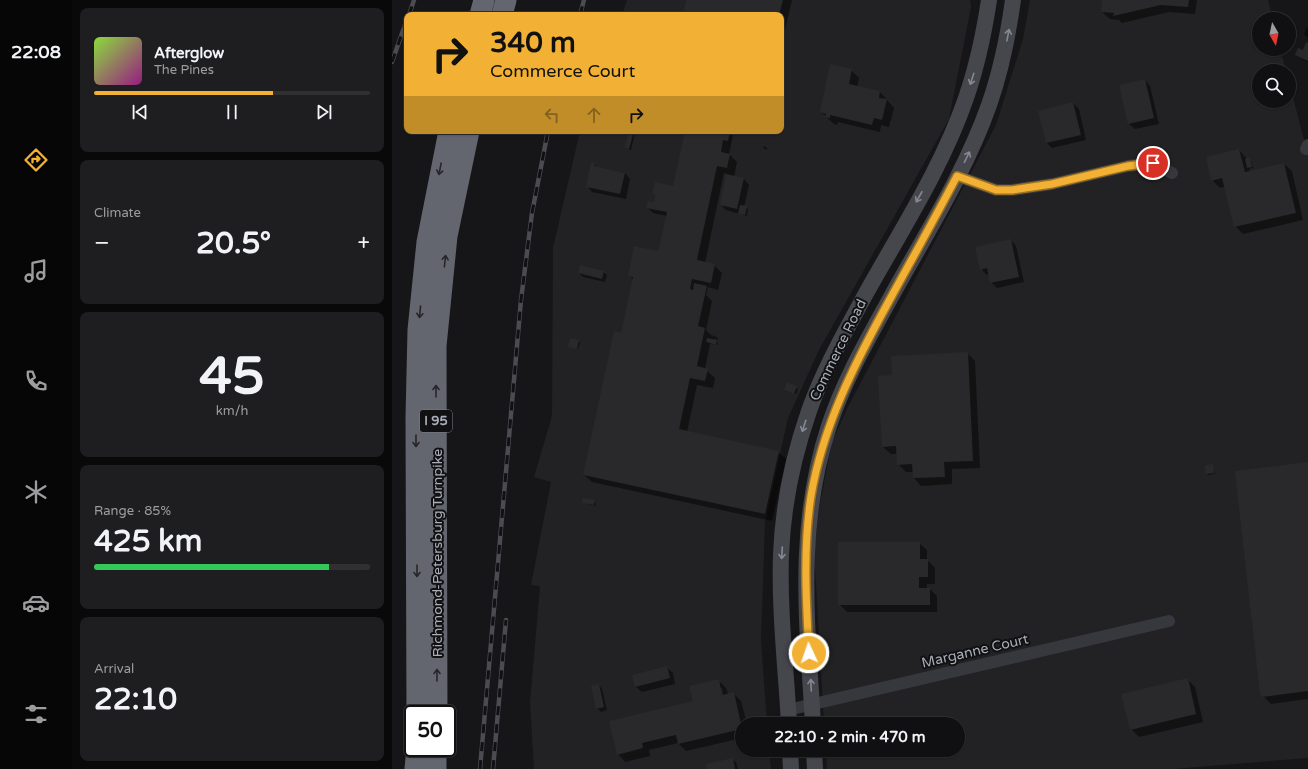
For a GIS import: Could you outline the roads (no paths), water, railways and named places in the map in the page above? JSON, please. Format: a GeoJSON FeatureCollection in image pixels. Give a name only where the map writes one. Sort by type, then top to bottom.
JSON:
{"type":"FeatureCollection","features":[{"type":"Feature","properties":{"kind":"highway"},"geometry":{"type":"LineString","coordinates":[[481,12],[484,0]]}},
{"type":"Feature","properties":{"kind":"highway"},"geometry":{"type":"LineString","coordinates":[[503,12],[506,0]]}},
{"type":"Feature","properties":{"kind":"highway","name":"Richmond-Petersburg Turnpike"},"geometry":{"type":"LineString","coordinates":[[417,705],[416,417],[418,330],[427,242],[448,134]]}},
{"type":"Feature","properties":{"kind":"highway","name":"Richmond-Petersburg Turnpike"},"geometry":{"type":"LineString","coordinates":[[436,705],[436,346],[447,236],[468,134]]}},
{"type":"Feature","properties":{"kind":"highway"},"geometry":{"type":"LineString","coordinates":[[416,769],[417,757]]}},
{"type":"Feature","properties":{"kind":"highway"},"geometry":{"type":"LineString","coordinates":[[436,757],[436,769]]}},
{"type":"Feature","properties":{"kind":"main road","name":"Commerce Road"},"geometry":{"type":"LineString","coordinates":[[789,717],[782,554],[787,498],[802,430],[817,390],[835,350],[931,176],[953,130],[974,72],[984,32],[989,0]]}},
{"type":"Feature","properties":{"kind":"main road","name":"Commerce Road"},"geometry":{"type":"LineString","coordinates":[[813,717],[805,561],[811,495],[820,455],[835,409],[857,360],[957,176],[978,133],[995,87],[1005,46],[1013,0]]}},
{"type":"Feature","properties":{"kind":"main road"},"geometry":{"type":"LineString","coordinates":[[791,757],[792,769]]}},
{"type":"Feature","properties":{"kind":"main road"},"geometry":{"type":"LineString","coordinates":[[814,757],[815,769]]}},
{"type":"Feature","properties":{"kind":"street"},"geometry":{"type":"LineString","coordinates":[[957,176],[996,190],[1012,190],[1052,184],[1128,166],[1153,163],[1172,173]]}},
{"type":"Feature","properties":{"kind":"street","name":"Marganne Court"},"geometry":{"type":"LineString","coordinates":[[789,717],[812,705],[1169,621]]}},
{"type":"Feature","properties":{"kind":"railway"},"geometry":{"type":"LineString","coordinates":[[410,12],[414,0]]}},
{"type":"Feature","properties":{"kind":"railway"},"geometry":{"type":"LineString","coordinates":[[581,12],[584,0]]}},
{"type":"Feature","properties":{"kind":"railway"},"geometry":{"type":"LineString","coordinates":[[392,62],[404,28]]}},
{"type":"Feature","properties":{"kind":"railway"},"geometry":{"type":"LineString","coordinates":[[480,769],[521,300],[532,213],[547,134]]}},
{"type":"Feature","properties":{"kind":"railway"},"geometry":{"type":"LineString","coordinates":[[493,769],[506,620]]}}]}
